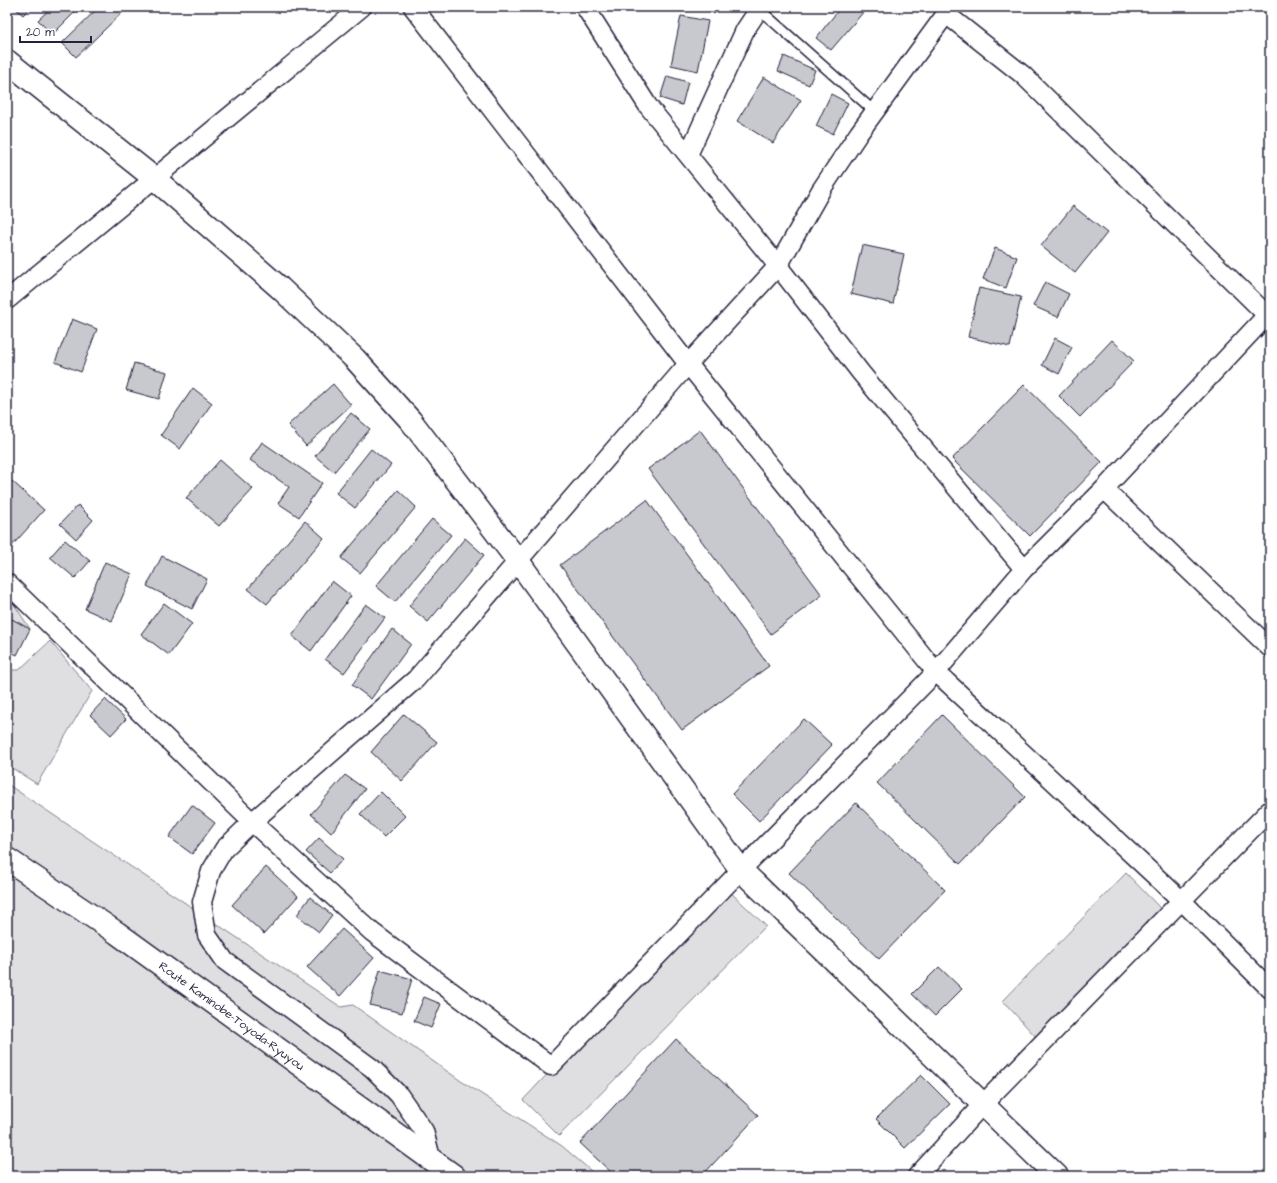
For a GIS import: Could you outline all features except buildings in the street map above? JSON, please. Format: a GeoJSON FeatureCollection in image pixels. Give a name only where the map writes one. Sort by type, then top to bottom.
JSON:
{"type":"FeatureCollection","features":[{"type":"Feature","properties":{"kind":"street"},"geometry":{"type":"LineString","coordinates":[[7,300],[362,7]]}},
{"type":"Feature","properties":{"kind":"street"},"geometry":{"type":"LineString","coordinates":[[413,7],[688,364],[936,672],[1181,900],[1270,989]]}},
{"type":"Feature","properties":{"kind":"street"},"geometry":{"type":"LineString","coordinates":[[584,7],[648,106],[778,266],[861,373],[1024,569]]}},
{"type":"Feature","properties":{"kind":"street"},"geometry":{"type":"LineString","coordinates":[[688,155],[745,30],[758,8]]}},
{"type":"Feature","properties":{"kind":"street"},"geometry":{"type":"LineString","coordinates":[[7,583],[252,822],[372,932],[551,1066],[936,672],[1024,569],[1104,489],[1269,315],[1023,75],[948,10],[821,190],[778,266],[688,364],[416,679],[252,822],[224,849],[211,871],[202,902],[207,935],[225,961],[372,1068],[399,1095],[424,1130],[430,1158]]}},
{"type":"Feature","properties":{"kind":"street"},"geometry":{"type":"LineString","coordinates":[[7,61],[155,179],[280,288],[355,359],[411,421],[518,561],[741,870],[1057,1176]]}},
{"type":"Feature","properties":{"kind":"street"},"geometry":{"type":"LineString","coordinates":[[1104,489],[1270,648]]}},
{"type":"Feature","properties":{"kind":"street"},"geometry":{"type":"LineString","coordinates":[[917,1176],[983,1104],[1270,810]]}},
{"type":"Feature","properties":{"kind":"street","name":"Route Kaminobe-Toyoda-Ryuyou"},"geometry":{"type":"LineString","coordinates":[[7,859],[117,933],[454,1176]]}},
{"type":"Feature","properties":{"kind":"lane"},"geometry":{"type":"LineString","coordinates":[[758,8],[875,112]]}},
{"type":"Feature","properties":{"kind":"shaded area"},"geometry":{"type":"Polygon","coordinates":[[[7,593],[30,629],[7,659],[7,593]]]}},
{"type":"Feature","properties":{"kind":"shaded area"},"geometry":{"type":"Polygon","coordinates":[[[50,641],[92,691],[37,784],[7,765],[7,670],[19,670],[50,641]]]}},
{"type":"Feature","properties":{"kind":"shaded area"},"geometry":{"type":"Polygon","coordinates":[[[7,784],[341,1007],[353,1005],[461,1081],[562,1146],[597,1176],[7,1176],[7,784]]]}},
{"type":"Feature","properties":{"kind":"shaded area"},"geometry":{"type":"Polygon","coordinates":[[[1126,873],[1161,909],[1036,1037],[1003,1001],[1126,873]]]}},
{"type":"Feature","properties":{"kind":"shaded area"},"geometry":{"type":"Polygon","coordinates":[[[724,886],[766,926],[559,1136],[523,1100],[724,886]]]}}]}
